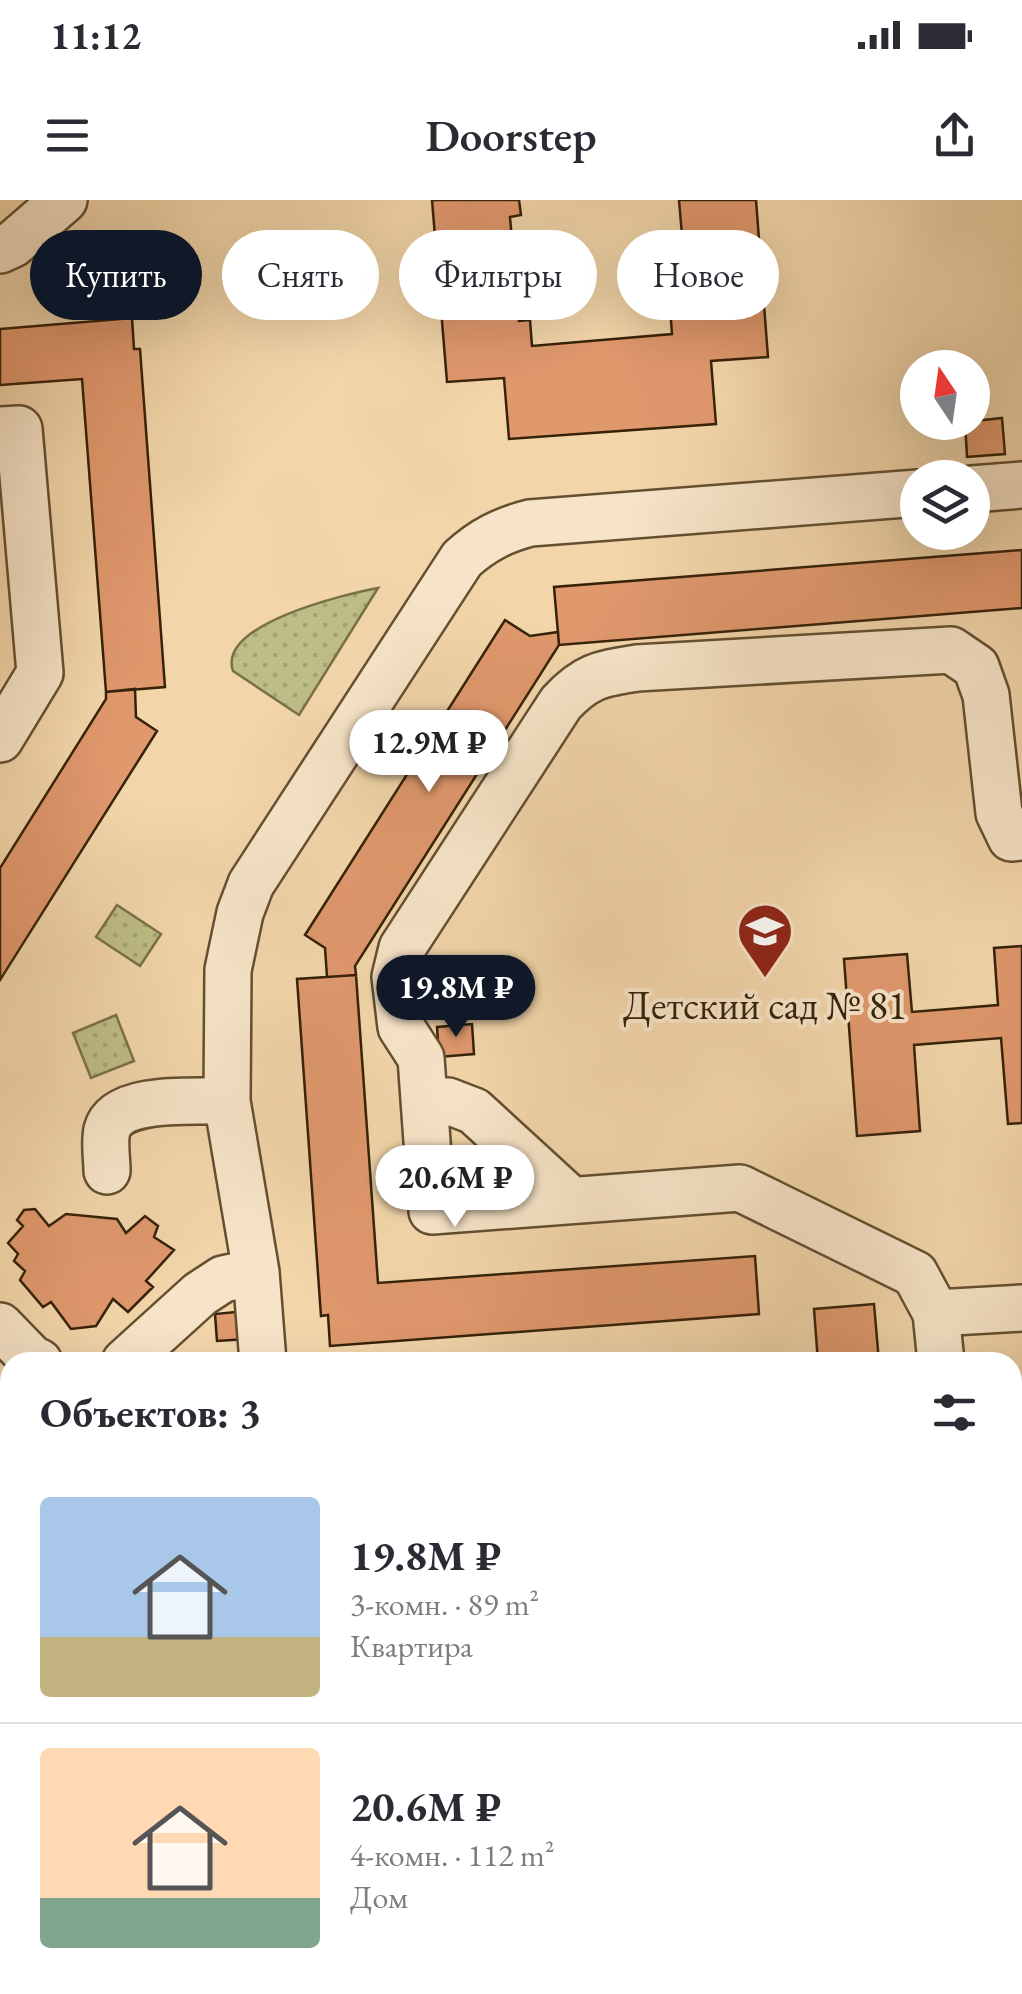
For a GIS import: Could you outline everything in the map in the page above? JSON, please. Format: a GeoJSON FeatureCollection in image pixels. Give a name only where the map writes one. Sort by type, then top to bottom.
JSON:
{"type":"FeatureCollection","features":[{"type":"Feature","properties":{"kind":"street"},"geometry":{"type":"LineString","coordinates":[[0,250],[13,244],[64,200]]}},
{"type":"Feature","properties":{"kind":"street"},"geometry":{"type":"LineString","coordinates":[[0,430],[18,429],[40,673],[0,739]]}},
{"type":"Feature","properties":{"kind":"street"},"geometry":{"type":"LineString","coordinates":[[990,488],[1022,485]]}},
{"type":"Feature","properties":{"kind":"street"},"geometry":{"type":"LineString","coordinates":[[262,1352],[256,1272],[227,1101],[228,970],[236,926],[251,884],[462,559],[478,544],[503,530],[530,523],[900,494]]}},
{"type":"Feature","properties":{"kind":"street"},"geometry":{"type":"LineString","coordinates":[[939,1352],[936,1313],[915,1274],[740,1188],[432,1210],[421,1058],[401,1026],[395,978],[402,948],[562,703],[579,684],[602,674],[637,668],[950,650],[976,667],[986,695],[999,813],[1011,838],[1022,837]]}},
{"type":"Feature","properties":{"kind":"street"},"geometry":{"type":"LineString","coordinates":[[107,1170],[108,1128],[121,1112],[145,1104],[227,1101]]}},
{"type":"Feature","properties":{"kind":"street"},"geometry":{"type":"LineString","coordinates":[[425,1101],[448,1101],[474,1111],[571,1200]]}},
{"type":"Feature","properties":{"kind":"street"},"geometry":{"type":"LineString","coordinates":[[136,1352],[212,1286],[223,1279],[256,1272]]}},
{"type":"Feature","properties":{"kind":"street"},"geometry":{"type":"LineString","coordinates":[[936,1313],[1022,1308]]}},
{"type":"Feature","properties":{"kind":"street"},"geometry":{"type":"LineString","coordinates":[[0,1326],[24,1352]]}},
{"type":"Feature","properties":{"kind":"green space"},"geometry":{"type":"Polygon","coordinates":[[[378,588],[299,715],[233,671],[233,654],[244,639],[263,626],[314,605],[378,588]]]}},
{"type":"Feature","properties":{"kind":"green space"},"geometry":{"type":"Polygon","coordinates":[[[117,905],[161,934],[140,966],[96,937],[117,905]]]}},
{"type":"Feature","properties":{"kind":"green space"},"geometry":{"type":"Polygon","coordinates":[[[116,1015],[134,1061],[91,1078],[73,1033],[116,1015]]]}},
{"type":"Feature","properties":{"kind":"building"},"geometry":{"type":"Polygon","coordinates":[[[432,200],[519,200],[521,215],[510,217],[511,230],[434,230],[432,200]]]}},
{"type":"Feature","properties":{"kind":"building"},"geometry":{"type":"Polygon","coordinates":[[[679,200],[756,200],[758,230],[682,230],[679,200]]]}},
{"type":"Feature","properties":{"kind":"building"},"geometry":{"type":"Polygon","coordinates":[[[132,320],[134,349],[140,349],[165,687],[106,692],[82,379],[0,385],[0,329],[132,320]]]}},
{"type":"Feature","properties":{"kind":"building"},"geometry":{"type":"Polygon","coordinates":[[[442,320],[530,320],[532,346],[672,334],[671,320],[765,320],[768,357],[711,361],[716,424],[509,439],[504,378],[447,382],[442,320]]]}},
{"type":"Feature","properties":{"kind":"building"},"geometry":{"type":"Polygon","coordinates":[[[1002,418],[1005,454],[967,457],[966,440],[990,440],[990,419],[1002,418]]]}},
{"type":"Feature","properties":{"kind":"building"},"geometry":{"type":"Polygon","coordinates":[[[1022,550],[1022,608],[559,645],[554,587],[1022,550]]]}},
{"type":"Feature","properties":{"kind":"building"},"geometry":{"type":"Polygon","coordinates":[[[505,620],[530,636],[558,632],[559,645],[355,966],[356,975],[327,977],[325,948],[305,935],[505,620]]]}},
{"type":"Feature","properties":{"kind":"building"},"geometry":{"type":"Polygon","coordinates":[[[135,689],[136,717],[157,731],[0,980],[0,868],[106,699],[106,692],[135,689]]]}},
{"type":"Feature","properties":{"kind":"building"},"geometry":{"type":"Polygon","coordinates":[[[1022,946],[1022,1123],[1008,1124],[1001,1038],[914,1045],[920,1131],[857,1136],[844,959],[907,954],[912,1012],[998,1005],[994,948],[1022,946]]]}},
{"type":"Feature","properties":{"kind":"building"},"geometry":{"type":"Polygon","coordinates":[[[356,975],[378,1283],[755,1256],[759,1314],[330,1346],[328,1315],[321,1316],[297,979],[356,975]]]}},
{"type":"Feature","properties":{"kind":"building"},"geometry":{"type":"Polygon","coordinates":[[[472,1024],[474,1054],[439,1057],[437,1027],[472,1024]]]}},
{"type":"Feature","properties":{"kind":"building"},"geometry":{"type":"Polygon","coordinates":[[[35,1209],[49,1226],[66,1214],[117,1219],[126,1233],[145,1216],[158,1226],[154,1237],[174,1250],[146,1281],[153,1287],[128,1312],[113,1299],[96,1326],[71,1329],[51,1302],[43,1307],[20,1280],[25,1271],[14,1261],[18,1254],[8,1243],[23,1226],[17,1220],[24,1210],[35,1209]]]}},
{"type":"Feature","properties":{"kind":"building"},"geometry":{"type":"Polygon","coordinates":[[[874,1304],[878,1352],[817,1352],[814,1309],[874,1304]]]}},
{"type":"Feature","properties":{"kind":"building"},"geometry":{"type":"Polygon","coordinates":[[[245,1311],[247,1339],[217,1341],[215,1314],[245,1311]]]}},
{"type":"Feature","properties":{"kind":"place","name":"Детский сад № 81"},"geometry":{"type":"Point","coordinates":[765,980]}}]}
